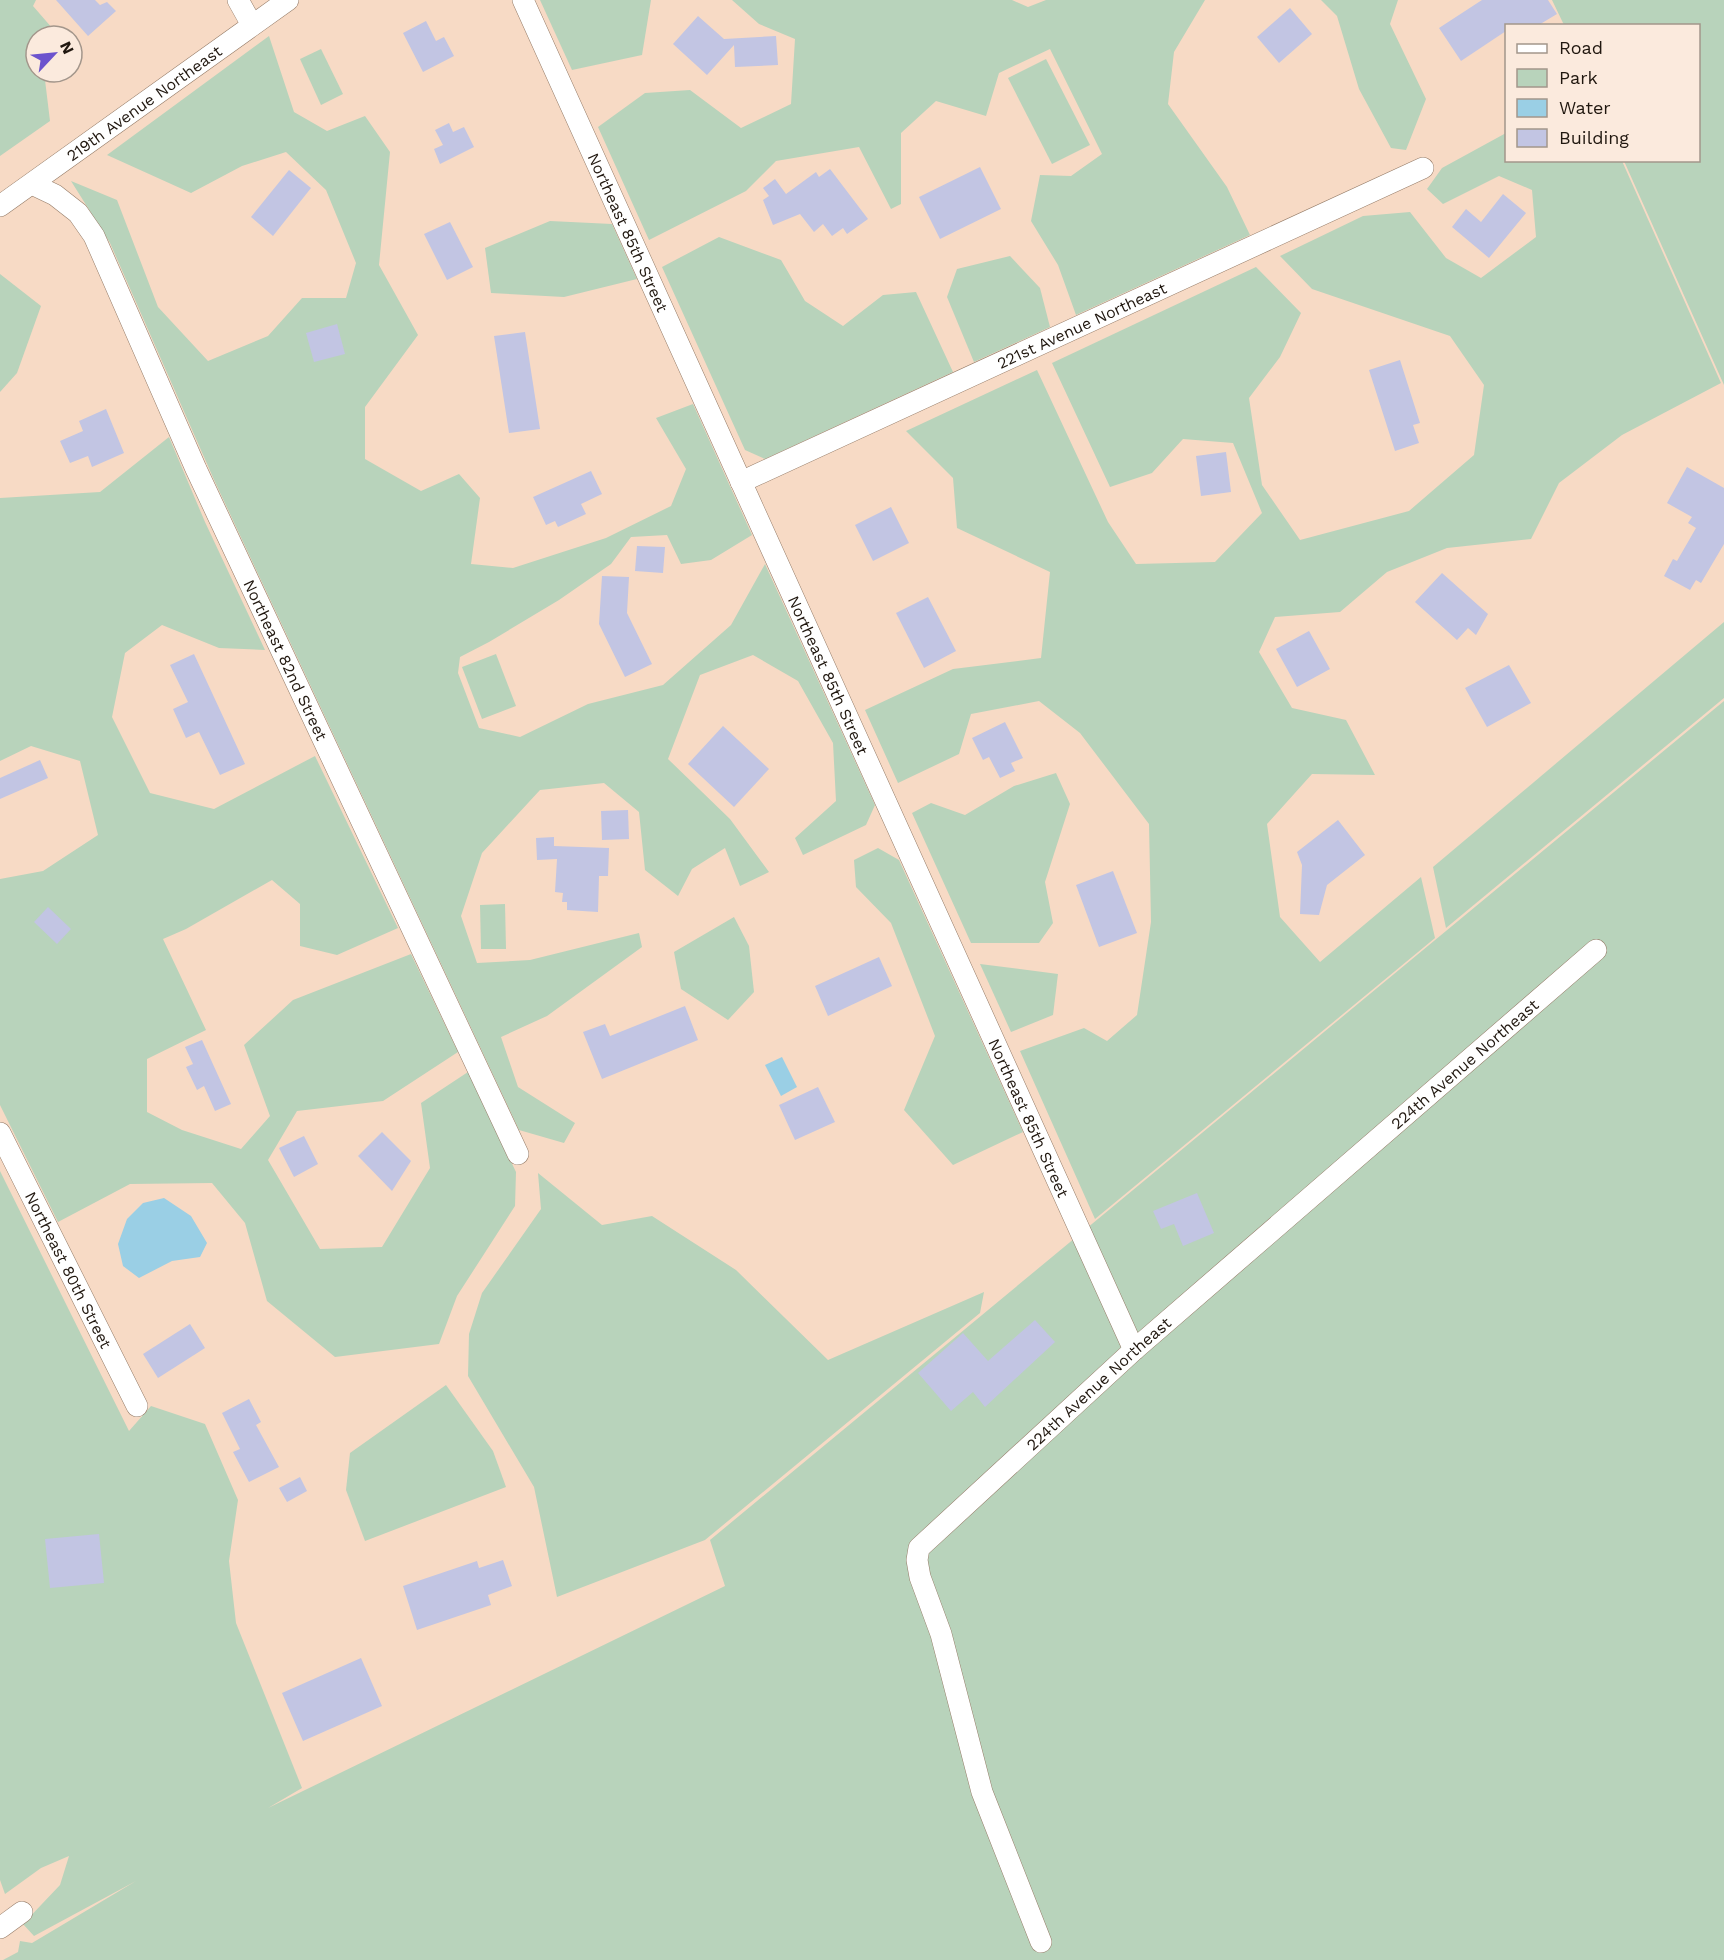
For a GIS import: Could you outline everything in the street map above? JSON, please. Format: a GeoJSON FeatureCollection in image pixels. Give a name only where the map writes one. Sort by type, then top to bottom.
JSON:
{"type":"FeatureCollection","features":[{"type":"Feature","properties":{"kind":"street"},"geometry":{"type":"LineString","coordinates":[[238,0],[252,25]]}},
{"type":"Feature","properties":{"kind":"street","name":"219th Avenue Northeast"},"geometry":{"type":"LineString","coordinates":[[0,206],[288,0]]}},
{"type":"Feature","properties":{"kind":"street","name":"Northeast 85th Street"},"geometry":{"type":"LineString","coordinates":[[523,0],[1134,1350]]}},
{"type":"Feature","properties":{"kind":"street","name":"221st Avenue Northeast"},"geometry":{"type":"LineString","coordinates":[[741,482],[1424,168]]}},
{"type":"Feature","properties":{"kind":"street","name":"Northeast 82nd Street"},"geometry":{"type":"LineString","coordinates":[[32,184],[55,195],[78,213],[94,236],[196,469],[518,1154]]}},
{"type":"Feature","properties":{"kind":"street","name":"224th Avenue Northeast"},"geometry":{"type":"LineString","coordinates":[[1041,1942],[982,1792],[940,1634],[920,1577],[917,1560],[919,1548],[1134,1350],[1596,950]]}},
{"type":"Feature","properties":{"kind":"street","name":"Northeast 80th Street"},"geometry":{"type":"LineString","coordinates":[[0,1133],[137,1406]]}},
{"type":"Feature","properties":{"kind":"street"},"geometry":{"type":"LineString","coordinates":[[0,1928],[22,1912]]}},
{"type":"Feature","properties":{"kind":"green space"},"geometry":{"type":"Polygon","coordinates":[[[0,0],[36,0],[33,6],[49,24],[24,24],[24,84],[45,84],[50,121],[0,156],[0,0]]]}},
{"type":"Feature","properties":{"kind":"green space"},"geometry":{"type":"Polygon","coordinates":[[[540,0],[651,0],[642,55],[572,70],[540,0]]]}},
{"type":"Feature","properties":{"kind":"green space"},"geometry":{"type":"Polygon","coordinates":[[[732,0],[1012,0],[1028,7],[1046,0],[1205,0],[1174,52],[1168,104],[1227,187],[1250,235],[1076,315],[1058,265],[1031,221],[1040,175],[1071,176],[1102,154],[1050,49],[999,73],[986,116],[936,101],[901,133],[901,204],[891,209],[859,147],[776,161],[746,191],[649,240],[598,127],[645,93],[690,90],[741,128],[791,104],[795,39],[759,24],[732,0]]]}},
{"type":"Feature","properties":{"kind":"green space"},"geometry":{"type":"Polygon","coordinates":[[[1321,0],[1398,0],[1390,24],[1426,99],[1406,150],[1391,148],[1359,89],[1337,16],[1321,0]]]}},
{"type":"Feature","properties":{"kind":"green space"},"geometry":{"type":"Polygon","coordinates":[[[1552,0],[1724,0],[1724,385],[1624,162],[1700,162],[1700,24],[1564,24],[1552,0]]]}},
{"type":"Feature","properties":{"kind":"green space"},"geometry":{"type":"Polygon","coordinates":[[[269,36],[294,112],[327,131],[365,116],[390,152],[379,265],[418,335],[365,407],[365,459],[421,491],[459,474],[480,498],[471,564],[513,568],[606,538],[671,506],[686,469],[656,418],[693,404],[752,535],[711,560],[681,564],[667,535],[631,537],[611,564],[559,600],[460,657],[458,673],[479,728],[520,737],[588,704],[663,685],[731,625],[765,564],[875,805],[866,825],[803,855],[795,838],[836,801],[833,743],[798,681],[753,655],[700,675],[668,759],[730,819],[769,872],[740,886],[725,848],[692,869],[678,896],[645,870],[639,812],[604,783],[540,790],[482,853],[461,916],[477,963],[530,960],[639,933],[642,947],[547,1016],[501,1037],[518,1087],[575,1123],[564,1143],[519,1130],[215,482],[110,243],[71,181],[117,200],[158,307],[208,361],[268,336],[302,298],[346,298],[356,263],[326,190],[286,152],[242,166],[191,193],[107,155],[269,36]]]}},
{"type":"Feature","properties":{"kind":"green space"},"geometry":{"type":"Polygon","coordinates":[[[321,49],[343,94],[321,105],[300,59],[321,49]]]}},
{"type":"Feature","properties":{"kind":"green space"},"geometry":{"type":"Polygon","coordinates":[[[1046,59],[1090,145],[1052,164],[1008,78],[1046,59]]]}},
{"type":"Feature","properties":{"kind":"green space"},"geometry":{"type":"Polygon","coordinates":[[[1505,134],[1505,162],[1622,162],[1721,383],[1622,435],[1559,483],[1531,539],[1447,548],[1387,572],[1340,612],[1275,617],[1259,652],[1292,708],[1346,720],[1375,775],[1312,774],[1267,824],[1280,917],[1320,962],[1421,877],[1435,938],[1095,1219],[1020,1051],[1084,1028],[1107,1041],[1137,1015],[1151,922],[1149,824],[1080,733],[1039,701],[971,714],[959,754],[898,783],[865,710],[953,669],[1041,658],[1050,572],[957,528],[953,478],[906,431],[1037,370],[1108,522],[1136,564],[1215,562],[1262,513],[1233,443],[1183,439],[1152,473],[1110,487],[1052,363],[1256,267],[1301,313],[1280,357],[1249,398],[1262,485],[1300,540],[1409,511],[1474,455],[1484,385],[1450,336],[1312,289],[1280,256],[1363,216],[1410,212],[1446,258],[1481,278],[1536,237],[1532,190],[1499,176],[1443,204],[1427,189],[1442,168],[1505,134]]]}},
{"type":"Feature","properties":{"kind":"green space"},"geometry":{"type":"Polygon","coordinates":[[[550,221],[612,224],[637,279],[564,297],[491,293],[485,248],[550,221]]]}},
{"type":"Feature","properties":{"kind":"green space"},"geometry":{"type":"Polygon","coordinates":[[[719,237],[781,260],[805,301],[843,326],[883,295],[916,292],[953,372],[765,459],[745,450],[662,267],[719,237]]]}},
{"type":"Feature","properties":{"kind":"green space"},"geometry":{"type":"Polygon","coordinates":[[[1010,256],[1040,288],[1050,327],[974,362],[947,297],[957,269],[1010,256]]]}},
{"type":"Feature","properties":{"kind":"green space"},"geometry":{"type":"Polygon","coordinates":[[[0,274],[41,306],[17,373],[0,392],[0,274]]]}},
{"type":"Feature","properties":{"kind":"green space"},"geometry":{"type":"Polygon","coordinates":[[[169,437],[205,522],[265,650],[219,648],[162,625],[125,653],[112,717],[150,793],[214,809],[315,756],[398,928],[337,955],[300,946],[300,904],[272,880],[186,929],[163,939],[206,1030],[147,1059],[147,1112],[182,1130],[241,1149],[270,1116],[244,1045],[293,1000],[411,954],[458,1052],[383,1101],[297,1111],[268,1160],[320,1249],[382,1247],[430,1168],[421,1103],[468,1072],[516,1172],[515,1206],[457,1296],[439,1344],[335,1357],[267,1301],[245,1223],[212,1183],[130,1184],[58,1222],[0,1105],[0,879],[43,871],[98,835],[80,761],[31,746],[0,761],[0,498],[100,492],[169,437]]]}},
{"type":"Feature","properties":{"kind":"green space"},"geometry":{"type":"Polygon","coordinates":[[[1724,622],[1724,698],[1446,928],[1433,867],[1724,622]]]}},
{"type":"Feature","properties":{"kind":"green space"},"geometry":{"type":"Polygon","coordinates":[[[496,654],[516,706],[482,719],[462,667],[496,654]]]}},
{"type":"Feature","properties":{"kind":"green space"},"geometry":{"type":"Polygon","coordinates":[[[1724,701],[1724,1960],[3,1960],[18,1952],[20,1941],[32,1943],[136,1881],[34,1936],[23,1924],[60,1885],[69,1856],[41,1868],[5,1894],[0,1880],[0,1171],[129,1431],[151,1406],[205,1424],[238,1500],[229,1561],[236,1623],[302,1788],[268,1808],[725,1586],[710,1540],[1724,701]]]}},
{"type":"Feature","properties":{"kind":"green space"},"geometry":{"type":"Polygon","coordinates":[[[1056,773],[1070,804],[1045,882],[1053,923],[1039,943],[971,943],[912,813],[931,803],[965,815],[1014,786],[1056,773]]]}},
{"type":"Feature","properties":{"kind":"green space"},"geometry":{"type":"Polygon","coordinates":[[[878,848],[899,860],[1023,1132],[953,1165],[904,1110],[935,1036],[891,923],[856,887],[854,860],[878,848]]]}},
{"type":"Feature","properties":{"kind":"green space"},"geometry":{"type":"Polygon","coordinates":[[[505,904],[506,949],[481,949],[480,905],[505,904]]]}},
{"type":"Feature","properties":{"kind":"green space"},"geometry":{"type":"Polygon","coordinates":[[[734,917],[749,946],[754,992],[728,1020],[681,989],[674,952],[734,917]]]}},
{"type":"Feature","properties":{"kind":"green space"},"geometry":{"type":"Polygon","coordinates":[[[980,964],[1058,974],[1053,1015],[1011,1032],[980,964]]]}},
{"type":"Feature","properties":{"kind":"green space"},"geometry":{"type":"Polygon","coordinates":[[[538,1173],[602,1225],[652,1216],[736,1270],[828,1360],[984,1292],[980,1313],[705,1540],[557,1597],[534,1487],[468,1376],[469,1334],[482,1293],[541,1209],[538,1173]]]}},
{"type":"Feature","properties":{"kind":"green space"},"geometry":{"type":"Polygon","coordinates":[[[446,1385],[493,1451],[506,1487],[365,1541],[346,1490],[350,1453],[446,1385]]]}},
{"type":"Feature","properties":{"kind":"water"},"geometry":{"type":"Polygon","coordinates":[[[782,1057],[797,1087],[781,1096],[765,1065],[782,1057]]]}},
{"type":"Feature","properties":{"kind":"water"},"geometry":{"type":"Polygon","coordinates":[[[164,1198],[191,1216],[207,1243],[200,1257],[172,1261],[139,1278],[123,1266],[118,1244],[127,1219],[143,1203],[164,1198]]]}},
{"type":"Feature","properties":{"kind":"building"},"geometry":{"type":"Polygon","coordinates":[[[56,0],[95,0],[100,5],[107,2],[116,11],[88,36],[84,32],[84,24],[77,24],[56,0]]]}},
{"type":"Feature","properties":{"kind":"building"},"geometry":{"type":"Polygon","coordinates":[[[1482,0],[1548,0],[1557,14],[1540,24],[1505,24],[1505,32],[1461,61],[1439,28],[1482,0]]]}},
{"type":"Feature","properties":{"kind":"building"},"geometry":{"type":"Polygon","coordinates":[[[1290,8],[1312,34],[1279,63],[1257,37],[1290,8]]]}},
{"type":"Feature","properties":{"kind":"building"},"geometry":{"type":"Polygon","coordinates":[[[698,16],[724,39],[776,36],[778,65],[735,67],[734,45],[707,75],[673,44],[698,16]]]}},
{"type":"Feature","properties":{"kind":"building"},"geometry":{"type":"Polygon","coordinates":[[[426,21],[436,41],[444,37],[454,56],[423,72],[403,33],[426,21]]]}},
{"type":"Feature","properties":{"kind":"building"},"geometry":{"type":"Polygon","coordinates":[[[449,123],[453,132],[464,127],[474,147],[440,164],[434,149],[443,145],[435,130],[449,123]]]}},
{"type":"Feature","properties":{"kind":"building"},"geometry":{"type":"Polygon","coordinates":[[[980,167],[1001,209],[940,239],[919,197],[980,167]]]}},
{"type":"Feature","properties":{"kind":"building"},"geometry":{"type":"Polygon","coordinates":[[[830,169],[868,219],[847,234],[843,228],[832,236],[823,224],[814,232],[800,214],[773,225],[763,200],[769,196],[763,188],[775,179],[786,194],[816,172],[819,177],[830,169]]]}},
{"type":"Feature","properties":{"kind":"building"},"geometry":{"type":"Polygon","coordinates":[[[289,170],[311,188],[273,236],[251,217],[289,170]]]}},
{"type":"Feature","properties":{"kind":"building"},"geometry":{"type":"Polygon","coordinates":[[[1503,194],[1526,213],[1489,258],[1452,227],[1466,209],[1481,222],[1503,194]]]}},
{"type":"Feature","properties":{"kind":"building"},"geometry":{"type":"Polygon","coordinates":[[[450,222],[473,267],[447,280],[424,234],[450,222]]]}},
{"type":"Feature","properties":{"kind":"building"},"geometry":{"type":"Polygon","coordinates":[[[337,324],[345,354],[314,362],[306,333],[337,324]]]}},
{"type":"Feature","properties":{"kind":"building"},"geometry":{"type":"Polygon","coordinates":[[[525,332],[540,429],[509,433],[494,336],[525,332]]]}},
{"type":"Feature","properties":{"kind":"building"},"geometry":{"type":"Polygon","coordinates":[[[1400,360],[1420,423],[1413,425],[1419,443],[1395,451],[1369,370],[1400,360]]]}},
{"type":"Feature","properties":{"kind":"building"},"geometry":{"type":"Polygon","coordinates":[[[106,409],[124,453],[92,467],[88,456],[70,463],[60,441],[83,431],[79,421],[106,409]]]}},
{"type":"Feature","properties":{"kind":"building"},"geometry":{"type":"Polygon","coordinates":[[[1226,452],[1231,492],[1201,496],[1196,456],[1226,452]]]}},
{"type":"Feature","properties":{"kind":"building"},"geometry":{"type":"Polygon","coordinates":[[[1687,467],[1724,488],[1724,544],[1701,583],[1696,580],[1690,590],[1664,576],[1673,559],[1677,561],[1696,528],[1688,523],[1692,517],[1667,503],[1687,467]]]}},
{"type":"Feature","properties":{"kind":"building"},"geometry":{"type":"Polygon","coordinates":[[[591,471],[602,494],[581,504],[586,514],[558,527],[555,521],[546,525],[533,497],[591,471]]]}},
{"type":"Feature","properties":{"kind":"building"},"geometry":{"type":"Polygon","coordinates":[[[891,507],[909,543],[873,561],[855,525],[891,507]]]}},
{"type":"Feature","properties":{"kind":"building"},"geometry":{"type":"Polygon","coordinates":[[[637,546],[665,547],[663,573],[635,571],[637,546]]]}},
{"type":"Feature","properties":{"kind":"building"},"geometry":{"type":"Polygon","coordinates":[[[1442,573],[1488,614],[1476,635],[1468,628],[1457,640],[1415,602],[1442,573]]]}},
{"type":"Feature","properties":{"kind":"building"},"geometry":{"type":"Polygon","coordinates":[[[602,576],[629,577],[627,613],[652,664],[625,677],[599,624],[602,576]]]}},
{"type":"Feature","properties":{"kind":"building"},"geometry":{"type":"Polygon","coordinates":[[[928,597],[956,651],[924,668],[896,613],[928,597]]]}},
{"type":"Feature","properties":{"kind":"building"},"geometry":{"type":"Polygon","coordinates":[[[1309,631],[1330,669],[1297,687],[1276,649],[1309,631]]]}},
{"type":"Feature","properties":{"kind":"building"},"geometry":{"type":"Polygon","coordinates":[[[194,654],[245,764],[220,775],[199,732],[186,738],[173,709],[188,702],[170,665],[194,654]]]}},
{"type":"Feature","properties":{"kind":"building"},"geometry":{"type":"Polygon","coordinates":[[[1509,665],[1531,703],[1487,727],[1465,688],[1509,665]]]}},
{"type":"Feature","properties":{"kind":"building"},"geometry":{"type":"Polygon","coordinates":[[[1005,722],[1023,758],[1011,763],[1015,771],[1000,778],[989,757],[983,760],[972,738],[1005,722]]]}},
{"type":"Feature","properties":{"kind":"building"},"geometry":{"type":"Polygon","coordinates":[[[723,726],[769,769],[734,807],[688,764],[723,726]]]}},
{"type":"Feature","properties":{"kind":"building"},"geometry":{"type":"Polygon","coordinates":[[[40,760],[48,778],[0,799],[0,778],[40,760]]]}},
{"type":"Feature","properties":{"kind":"building"},"geometry":{"type":"Polygon","coordinates":[[[628,810],[629,839],[602,840],[601,811],[628,810]]]}},
{"type":"Feature","properties":{"kind":"building"},"geometry":{"type":"Polygon","coordinates":[[[1338,820],[1365,855],[1327,885],[1319,915],[1300,914],[1302,865],[1297,852],[1338,820]]]}},
{"type":"Feature","properties":{"kind":"building"},"geometry":{"type":"Polygon","coordinates":[[[554,837],[554,846],[609,848],[608,876],[599,876],[598,912],[567,910],[567,902],[562,902],[563,893],[555,892],[557,859],[537,860],[536,838],[554,837]]]}},
{"type":"Feature","properties":{"kind":"building"},"geometry":{"type":"Polygon","coordinates":[[[1113,871],[1137,933],[1099,947],[1076,885],[1113,871]]]}},
{"type":"Feature","properties":{"kind":"building"},"geometry":{"type":"Polygon","coordinates":[[[48,907],[71,929],[57,944],[34,922],[48,907]]]}},
{"type":"Feature","properties":{"kind":"building"},"geometry":{"type":"Polygon","coordinates":[[[879,957],[892,986],[828,1016],[815,986],[879,957]]]}},
{"type":"Feature","properties":{"kind":"building"},"geometry":{"type":"Polygon","coordinates":[[[685,1006],[698,1040],[602,1079],[583,1032],[605,1024],[610,1036],[685,1006]]]}},
{"type":"Feature","properties":{"kind":"building"},"geometry":{"type":"Polygon","coordinates":[[[202,1040],[231,1104],[215,1111],[204,1086],[197,1090],[186,1067],[193,1064],[185,1047],[202,1040]]]}},
{"type":"Feature","properties":{"kind":"building"},"geometry":{"type":"Polygon","coordinates":[[[818,1087],[835,1122],[795,1140],[779,1105],[818,1087]]]}},
{"type":"Feature","properties":{"kind":"building"},"geometry":{"type":"Polygon","coordinates":[[[382,1132],[411,1161],[392,1191],[358,1156],[382,1132]]]}},
{"type":"Feature","properties":{"kind":"building"},"geometry":{"type":"Polygon","coordinates":[[[304,1136],[318,1164],[294,1177],[279,1148],[304,1136]]]}},
{"type":"Feature","properties":{"kind":"building"},"geometry":{"type":"Polygon","coordinates":[[[1197,1193],[1214,1233],[1183,1246],[1174,1224],[1161,1229],[1153,1211],[1197,1193]]]}},
{"type":"Feature","properties":{"kind":"building"},"geometry":{"type":"Polygon","coordinates":[[[1035,1320],[1055,1342],[985,1407],[973,1392],[951,1411],[918,1373],[963,1333],[988,1361],[1035,1320]]]}},
{"type":"Feature","properties":{"kind":"building"},"geometry":{"type":"Polygon","coordinates":[[[190,1324],[205,1348],[158,1378],[143,1354],[190,1324]]]}},
{"type":"Feature","properties":{"kind":"building"},"geometry":{"type":"Polygon","coordinates":[[[249,1399],[261,1422],[256,1425],[279,1467],[249,1482],[233,1452],[240,1449],[222,1413],[249,1399]]]}},
{"type":"Feature","properties":{"kind":"building"},"geometry":{"type":"Polygon","coordinates":[[[300,1477],[307,1491],[287,1502],[279,1488],[300,1477]]]}},
{"type":"Feature","properties":{"kind":"building"},"geometry":{"type":"Polygon","coordinates":[[[99,1534],[104,1583],[50,1588],[45,1539],[99,1534]]]}},
{"type":"Feature","properties":{"kind":"building"},"geometry":{"type":"Polygon","coordinates":[[[503,1560],[512,1586],[488,1595],[491,1605],[417,1630],[403,1586],[477,1561],[479,1568],[503,1560]]]}},
{"type":"Feature","properties":{"kind":"building"},"geometry":{"type":"Polygon","coordinates":[[[361,1658],[382,1706],[303,1741],[282,1693],[361,1658]]]}}]}
